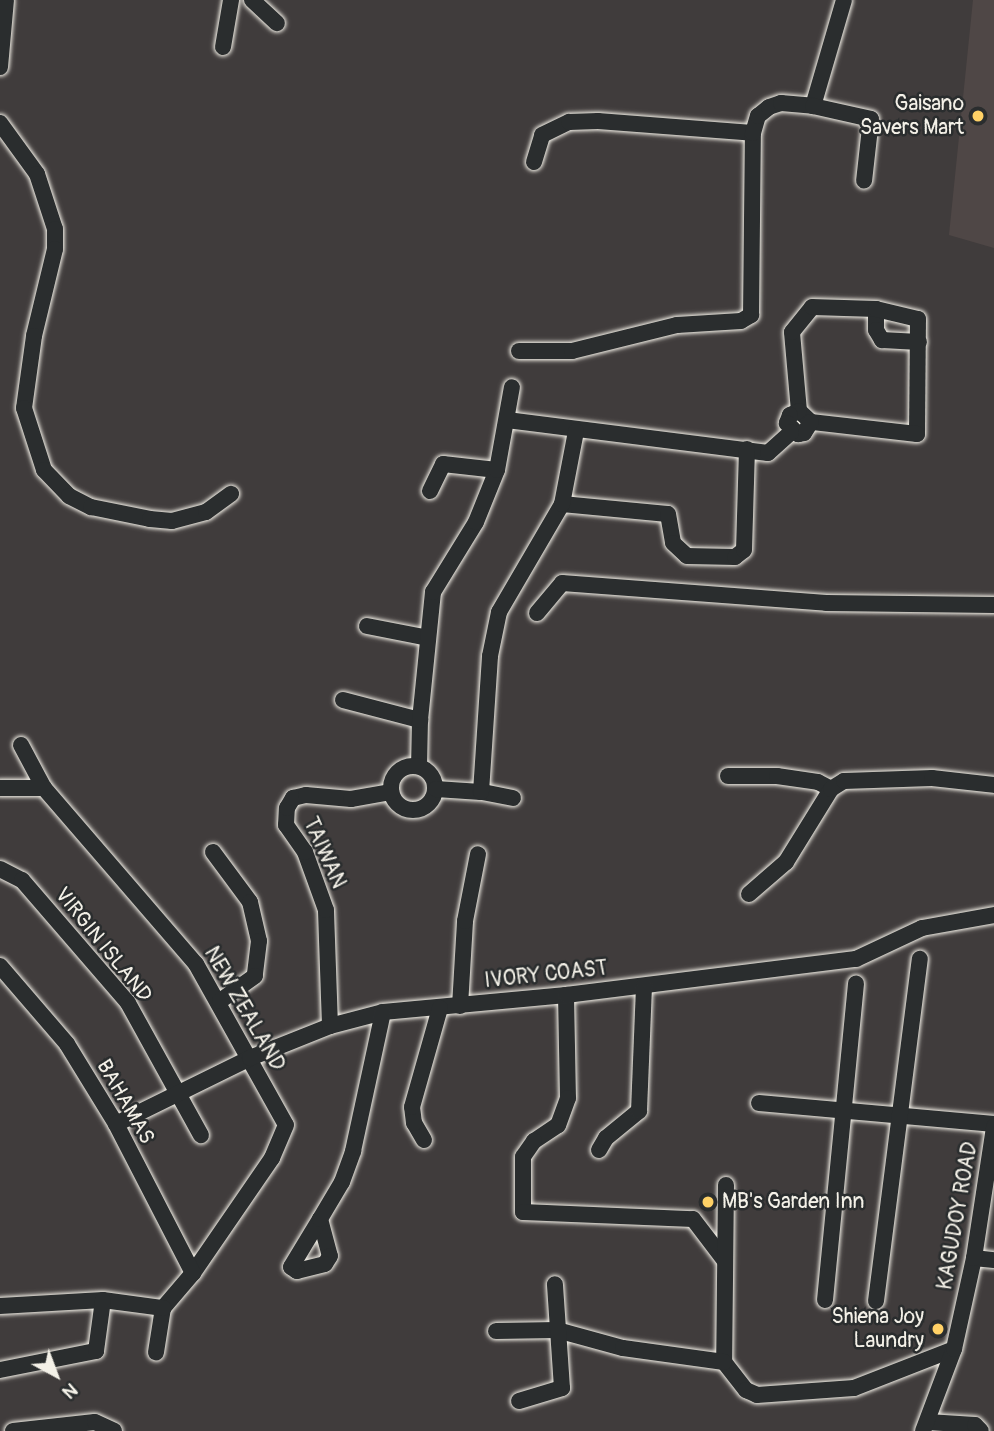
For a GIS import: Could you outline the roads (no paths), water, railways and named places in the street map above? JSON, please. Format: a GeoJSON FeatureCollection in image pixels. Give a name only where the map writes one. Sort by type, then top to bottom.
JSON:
{"type":"FeatureCollection","features":[{"type":"Feature","properties":{"kind":"street"},"geometry":{"type":"LineString","coordinates":[[0,67],[6,0]]}},
{"type":"Feature","properties":{"kind":"street"},"geometry":{"type":"LineString","coordinates":[[223,47],[231,0]]}},
{"type":"Feature","properties":{"kind":"street"},"geometry":{"type":"LineString","coordinates":[[252,0],[276,23]]}},
{"type":"Feature","properties":{"kind":"street"},"geometry":{"type":"LineString","coordinates":[[813,106],[844,0]]}},
{"type":"Feature","properties":{"kind":"street"},"geometry":{"type":"LineString","coordinates":[[519,351],[572,351],[677,326],[741,321],[751,314],[753,133],[758,116],[769,107],[781,103],[813,106],[871,119],[864,181]]}},
{"type":"Feature","properties":{"kind":"street"},"geometry":{"type":"LineString","coordinates":[[534,162],[542,135],[569,122],[598,121],[753,133]]}},
{"type":"Feature","properties":{"kind":"street"},"geometry":{"type":"LineString","coordinates":[[0,123],[37,174],[55,229],[55,249],[34,336],[24,408],[44,470],[69,496],[92,507],[150,519],[172,521],[206,513],[231,494]]}},
{"type":"Feature","properties":{"kind":"street"},"geometry":{"type":"LineString","coordinates":[[507,420],[576,431],[768,453],[791,432],[804,433],[805,416],[792,332],[812,307],[876,309],[918,319],[917,434],[805,416]]}},
{"type":"Feature","properties":{"kind":"street"},"geometry":{"type":"LineString","coordinates":[[876,309],[876,330],[882,340],[919,342]]}},
{"type":"Feature","properties":{"kind":"street"},"geometry":{"type":"LineString","coordinates":[[419,766],[420,720],[433,593],[476,522],[497,470],[512,387]]}},
{"type":"Feature","properties":{"kind":"street"},"geometry":{"type":"LineString","coordinates":[[481,792],[490,656],[499,612],[562,504],[576,431]]}},
{"type":"Feature","properties":{"kind":"street"},"geometry":{"type":"LineString","coordinates":[[562,504],[668,513],[673,543],[687,556],[735,557],[744,550],[747,449]]}},
{"type":"Feature","properties":{"kind":"street"},"geometry":{"type":"LineString","coordinates":[[430,491],[443,464],[497,470]]}},
{"type":"Feature","properties":{"kind":"street"},"geometry":{"type":"LineString","coordinates":[[537,613],[562,583],[826,603],[994,605]]}},
{"type":"Feature","properties":{"kind":"street"},"geometry":{"type":"LineString","coordinates":[[367,626],[428,638]]}},
{"type":"Feature","properties":{"kind":"street"},"geometry":{"type":"LineString","coordinates":[[343,701],[420,720]]}},
{"type":"Feature","properties":{"kind":"street","name":"NEW ZEALAND"},"geometry":{"type":"LineString","coordinates":[[21,745],[44,788],[196,964],[220,1001],[286,1125],[282,1139],[193,1273]]}},
{"type":"Feature","properties":{"kind":"street"},"geometry":{"type":"LineString","coordinates":[[419,766],[432,775],[436,789],[430,803],[418,810],[403,808],[391,792],[398,771],[419,766]]}},
{"type":"Feature","properties":{"kind":"street"},"geometry":{"type":"LineString","coordinates":[[728,776],[777,776],[818,782],[831,789]]}},
{"type":"Feature","properties":{"kind":"street"},"geometry":{"type":"LineString","coordinates":[[749,894],[795,851],[831,789],[859,778],[932,778],[994,785]]}},
{"type":"Feature","properties":{"kind":"street"},"geometry":{"type":"LineString","coordinates":[[0,788],[44,788]]}},
{"type":"Feature","properties":{"kind":"street"},"geometry":{"type":"LineString","coordinates":[[436,789],[481,792],[513,798]]}},
{"type":"Feature","properties":{"kind":"street","name":"TAIWAN"},"geometry":{"type":"LineString","coordinates":[[330,1026],[326,910],[305,852],[286,825],[287,808],[293,798],[306,795],[351,799],[391,792]]}},
{"type":"Feature","properties":{"kind":"street"},"geometry":{"type":"LineString","coordinates":[[213,852],[250,902],[259,941],[255,976],[220,1001]]}},
{"type":"Feature","properties":{"kind":"street"},"geometry":{"type":"LineString","coordinates":[[460,1006],[465,921],[478,853]]}},
{"type":"Feature","properties":{"kind":"street","name":"VIRGIN ISLAND"},"geometry":{"type":"LineString","coordinates":[[0,869],[22,880],[128,1003],[201,1135]]}},
{"type":"Feature","properties":{"kind":"street","name":"IVORY COAST"},"geometry":{"type":"LineString","coordinates":[[116,1125],[250,1058],[330,1026],[383,1012],[566,995],[856,959],[922,928],[994,915]]}},
{"type":"Feature","properties":{"kind":"street"},"geometry":{"type":"LineString","coordinates":[[876,1301],[920,959]]}},
{"type":"Feature","properties":{"kind":"street","name":"BAHAMAS"},"geometry":{"type":"LineString","coordinates":[[0,966],[67,1044],[116,1125],[193,1273]]}},
{"type":"Feature","properties":{"kind":"street"},"geometry":{"type":"LineString","coordinates":[[825,1300],[846,1108],[856,984]]}},
{"type":"Feature","properties":{"kind":"street"},"geometry":{"type":"LineString","coordinates":[[599,1150],[606,1138],[639,1111],[644,986]]}},
{"type":"Feature","properties":{"kind":"street"},"geometry":{"type":"LineString","coordinates":[[566,995],[568,1098],[558,1125],[534,1140],[523,1157],[523,1212],[693,1219],[724,1261]]}},
{"type":"Feature","properties":{"kind":"street"},"geometry":{"type":"LineString","coordinates":[[424,1140],[414,1124],[412,1107],[440,1008]]}},
{"type":"Feature","properties":{"kind":"street"},"geometry":{"type":"LineString","coordinates":[[320,1219],[342,1182],[353,1151],[383,1012]]}},
{"type":"Feature","properties":{"kind":"street"},"geometry":{"type":"LineString","coordinates":[[759,1103],[846,1108],[994,1125]]}},
{"type":"Feature","properties":{"kind":"street","name":"KAGUDOY ROAD"},"geometry":{"type":"LineString","coordinates":[[925,1426],[954,1349],[974,1258],[994,1125]]}},
{"type":"Feature","properties":{"kind":"street"},"geometry":{"type":"LineString","coordinates":[[726,1185],[724,1362],[746,1390],[757,1395],[854,1388],[954,1349]]}},
{"type":"Feature","properties":{"kind":"street"},"geometry":{"type":"LineString","coordinates":[[974,1258],[994,1260]]}},
{"type":"Feature","properties":{"kind":"street"},"geometry":{"type":"LineString","coordinates":[[156,1352],[163,1308],[193,1273]]}},
{"type":"Feature","properties":{"kind":"street"},"geometry":{"type":"LineString","coordinates":[[519,1401],[562,1388],[555,1284]]}},
{"type":"Feature","properties":{"kind":"street"},"geometry":{"type":"LineString","coordinates":[[0,1306],[103,1300],[163,1308]]}},
{"type":"Feature","properties":{"kind":"street"},"geometry":{"type":"LineString","coordinates":[[0,1370],[96,1351],[103,1300]]}},
{"type":"Feature","properties":{"kind":"street"},"geometry":{"type":"LineString","coordinates":[[496,1331],[557,1330],[623,1348],[724,1362]]}},
{"type":"Feature","properties":{"kind":"street"},"geometry":{"type":"LineString","coordinates":[[13,1431],[95,1422],[114,1431]]}},
{"type":"Feature","properties":{"kind":"street"},"geometry":{"type":"LineString","coordinates":[[925,1426],[975,1425],[981,1431]]}},
{"type":"Feature","properties":{"kind":"place","name":"Gaisano Savers Mart"},"geometry":{"type":"Point","coordinates":[978,116]}},
{"type":"Feature","properties":{"kind":"place","name":"MB's Garden Inn"},"geometry":{"type":"Point","coordinates":[708,1202]}},
{"type":"Feature","properties":{"kind":"place","name":"Shiena Joy Laundry"},"geometry":{"type":"Point","coordinates":[938,1329]}}]}
